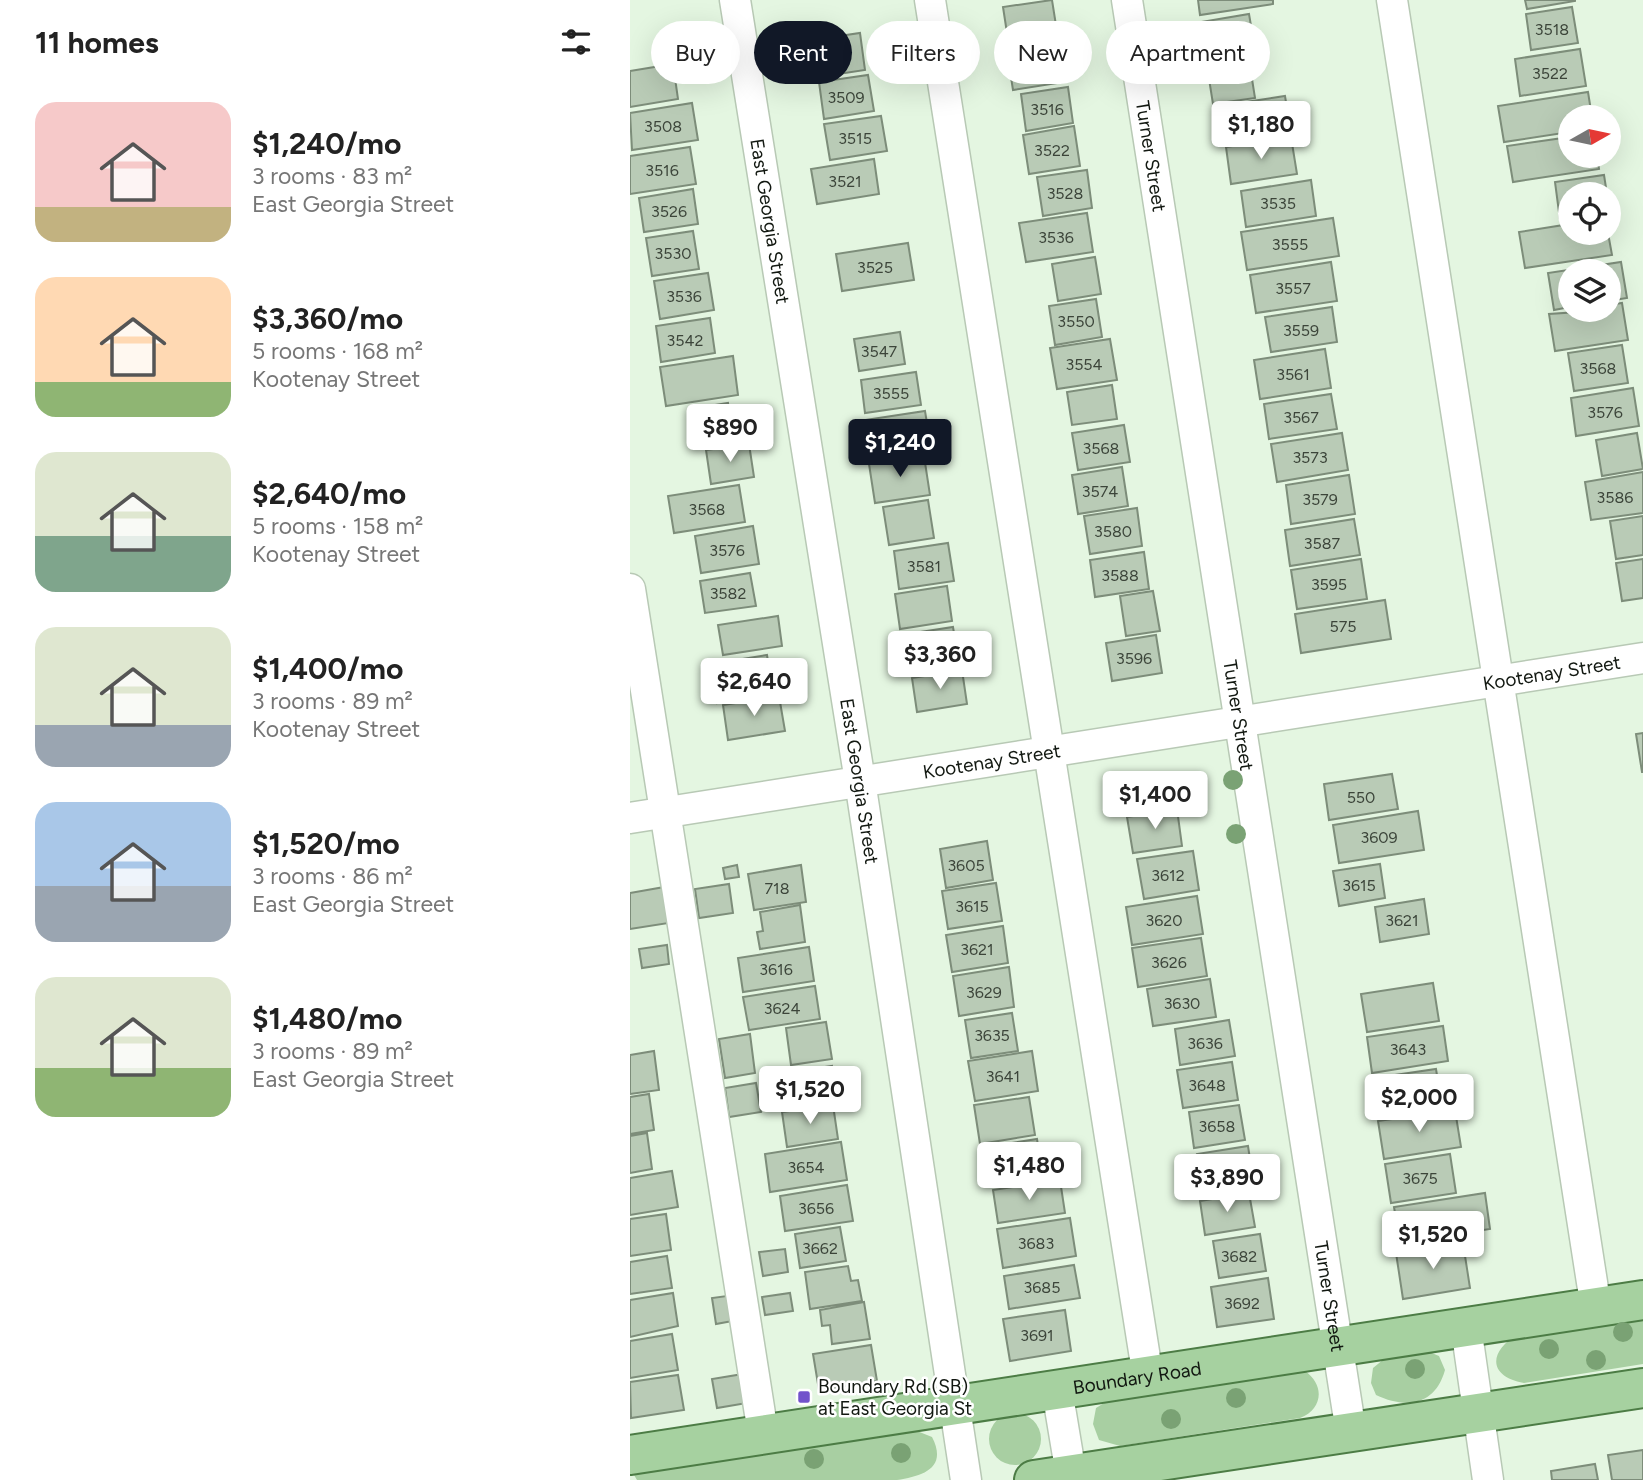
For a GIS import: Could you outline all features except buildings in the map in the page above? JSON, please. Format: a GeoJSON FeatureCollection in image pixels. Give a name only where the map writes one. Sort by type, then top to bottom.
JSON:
{"type":"FeatureCollection","features":[{"type":"Feature","properties":{"kind":"main road","name":"Boundary Road"},"geometry":{"type":"LineString","coordinates":[[630,1454],[1643,1300]]}},
{"type":"Feature","properties":{"kind":"main road"},"geometry":{"type":"LineString","coordinates":[[1034,1480],[1072,1477],[1643,1388]]}},
{"type":"Feature","properties":{"kind":"street","name":"East Georgia Street"},"geometry":{"type":"LineString","coordinates":[[735,0],[860,781],[966,1480]]}},
{"type":"Feature","properties":{"kind":"street"},"geometry":{"type":"LineString","coordinates":[[930,0],[1147,1377]]}},
{"type":"Feature","properties":{"kind":"street","name":"Turner Street"},"geometry":{"type":"LineString","coordinates":[[1127,0],[1351,1432]]}},
{"type":"Feature","properties":{"kind":"street"},"geometry":{"type":"LineString","coordinates":[[1392,0],[1595,1308]]}},
{"type":"Feature","properties":{"kind":"street"},"geometry":{"type":"LineString","coordinates":[[630,589],[763,1433]]}},
{"type":"Feature","properties":{"kind":"street","name":"Kootenay Street"},"geometry":{"type":"LineString","coordinates":[[630,818],[1643,658]]}},
{"type":"Feature","properties":{"kind":"street"},"geometry":{"type":"LineString","coordinates":[[1466,1327],[1488,1480]]}},
{"type":"Feature","properties":{"kind":"street"},"geometry":{"type":"LineString","coordinates":[[1057,1390],[1072,1477]]}},
{"type":"Feature","properties":{"kind":"green space"},"geometry":{"type":"Polygon","coordinates":[[[1643,1315],[1643,1364],[1524,1383],[1512,1380],[1498,1369],[1497,1355],[1508,1341],[1518,1334],[1643,1315]]]}},
{"type":"Feature","properties":{"kind":"green space"},"geometry":{"type":"Polygon","coordinates":[[[1422,1349],[1439,1356],[1445,1370],[1434,1391],[1427,1397],[1408,1403],[1376,1395],[1371,1383],[1373,1368],[1389,1355],[1422,1349]]]}},
{"type":"Feature","properties":{"kind":"green space"},"geometry":{"type":"Polygon","coordinates":[[[1305,1371],[1316,1383],[1319,1396],[1313,1409],[1300,1418],[1120,1446],[1099,1440],[1093,1424],[1096,1408],[1114,1397],[1305,1371]]]}},
{"type":"Feature","properties":{"kind":"green space"},"geometry":{"type":"Polygon","coordinates":[[[1015,1413],[1025,1415],[1033,1421],[1039,1429],[1039,1449],[1033,1457],[1025,1463],[1015,1465],[1005,1463],[997,1457],[991,1449],[989,1439],[991,1429],[997,1421],[1005,1415],[1015,1413]]]}},
{"type":"Feature","properties":{"kind":"green space"},"geometry":{"type":"Polygon","coordinates":[[[912,1429],[932,1437],[937,1456],[935,1463],[924,1473],[897,1480],[637,1480],[634,1475],[637,1472],[912,1429]]]}},
{"type":"Feature","properties":{"kind":"place","name":"Boundary Rd (SB) at East Georgia St"},"geometry":{"type":"Point","coordinates":[804,1397]}}]}
